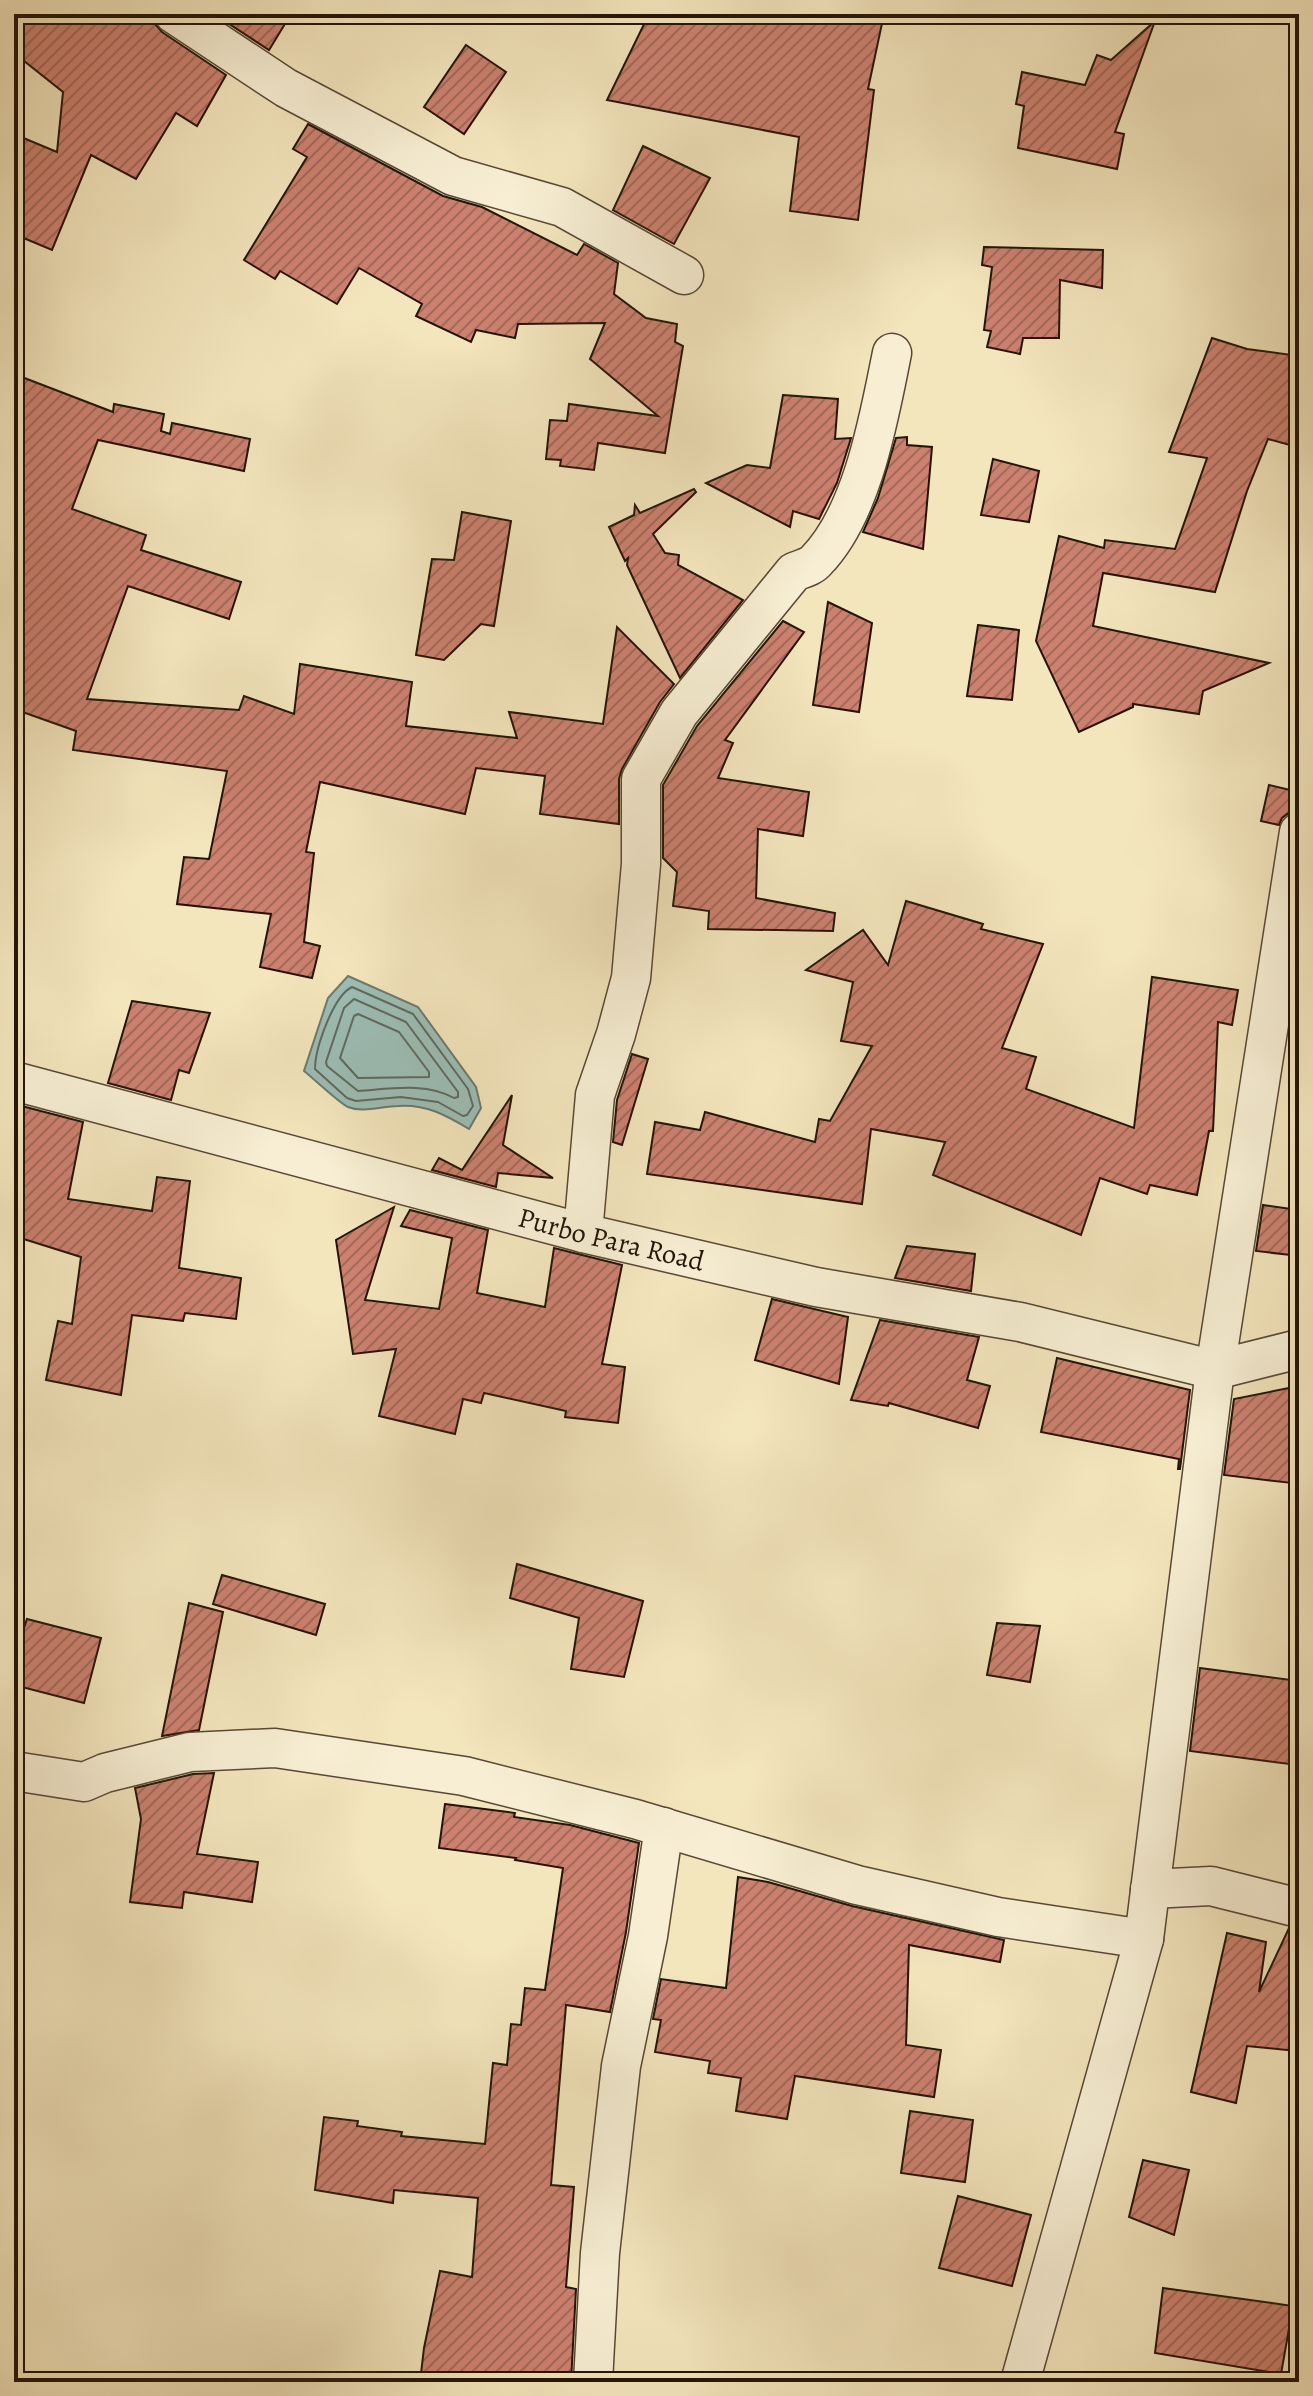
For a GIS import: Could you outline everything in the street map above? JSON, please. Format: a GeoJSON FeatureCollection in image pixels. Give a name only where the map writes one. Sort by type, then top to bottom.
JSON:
{"type":"FeatureCollection","features":[{"type":"Feature","properties":{"kind":"street"},"geometry":{"type":"LineString","coordinates":[[174,14],[286,88],[453,176],[562,207],[684,275]]}},
{"type":"Feature","properties":{"kind":"street"},"geometry":{"type":"LineString","coordinates":[[583,1233],[595,1095],[631,978],[641,864],[641,779],[679,713],[794,572],[814,564],[843,524],[873,446],[892,353]]}},
{"type":"Feature","properties":{"kind":"street"},"geometry":{"type":"LineString","coordinates":[[1020,2382],[1144,1939],[1215,1370],[1299,832]]}},
{"type":"Feature","properties":{"kind":"street","name":"Purbo Para Road"},"geometry":{"type":"LineString","coordinates":[[14,1081],[583,1233],[816,1287],[1020,1322],[1215,1370]]}},
{"type":"Feature","properties":{"kind":"street"},"geometry":{"type":"LineString","coordinates":[[1215,1370],[1299,1349]]}},
{"type":"Feature","properties":{"kind":"street"},"geometry":{"type":"LineString","coordinates":[[14,1771],[84,1782],[105,1773],[190,1752],[275,1748],[464,1776],[664,1827],[857,1885],[998,1917],[1144,1939]]}},
{"type":"Feature","properties":{"kind":"street"},"geometry":{"type":"LineString","coordinates":[[593,2382],[600,2253],[621,2066],[648,1936],[664,1827]]}},
{"type":"Feature","properties":{"kind":"street"},"geometry":{"type":"LineString","coordinates":[[1150,1889],[1211,1886],[1299,1908]]}},
{"type":"Feature","properties":{"kind":"water"},"geometry":{"type":"Polygon","coordinates":[[[348,976],[418,1007],[476,1087],[481,1108],[469,1129],[444,1115],[418,1107],[348,1107],[304,1071],[328,998],[348,976]]]}},
{"type":"Feature","properties":{"kind":"building"},"geometry":{"type":"Polygon","coordinates":[[[14,14],[152,14],[162,32],[226,75],[197,126],[176,113],[136,179],[91,155],[52,250],[14,234],[14,134],[57,152],[63,92],[14,53],[14,14]]]}},
{"type":"Feature","properties":{"kind":"building"},"geometry":{"type":"Polygon","coordinates":[[[214,14],[291,14],[269,50],[214,14]]]}},
{"type":"Feature","properties":{"kind":"building"},"geometry":{"type":"Polygon","coordinates":[[[649,14],[884,14],[868,89],[874,90],[858,220],[790,211],[799,137],[607,100],[649,14]]]}},
{"type":"Feature","properties":{"kind":"building"},"geometry":{"type":"Polygon","coordinates":[[[1155,21],[1115,132],[1124,134],[1117,169],[1018,148],[1024,106],[1016,104],[1022,72],[1085,85],[1097,55],[1111,60],[1155,21]]]}},
{"type":"Feature","properties":{"kind":"building"},"geometry":{"type":"Polygon","coordinates":[[[466,45],[506,72],[464,134],[424,107],[466,45]]]}},
{"type":"Feature","properties":{"kind":"building"},"geometry":{"type":"Polygon","coordinates":[[[308,124],[443,196],[482,207],[577,255],[584,244],[618,263],[614,294],[646,318],[677,324],[675,342],[683,346],[665,453],[598,443],[594,470],[560,466],[561,460],[546,459],[550,420],[567,421],[569,404],[658,416],[590,359],[605,323],[518,324],[515,338],[476,330],[471,342],[416,316],[422,304],[359,268],[337,304],[280,271],[275,279],[244,260],[307,157],[293,149],[308,124]]]}},
{"type":"Feature","properties":{"kind":"building"},"geometry":{"type":"Polygon","coordinates":[[[643,146],[710,178],[674,244],[613,210],[643,146]]]}},
{"type":"Feature","properties":{"kind":"building"},"geometry":{"type":"Polygon","coordinates":[[[984,247],[1103,250],[1102,288],[1060,280],[1059,338],[1023,338],[1020,354],[987,347],[991,331],[984,330],[992,267],[982,265],[984,247]]]}},
{"type":"Feature","properties":{"kind":"building"},"geometry":{"type":"Polygon","coordinates":[[[1212,338],[1247,349],[1299,356],[1299,410],[1290,445],[1268,439],[1247,491],[1215,592],[1103,573],[1093,626],[1269,663],[1203,691],[1199,714],[1133,704],[1133,707],[1079,732],[1036,641],[1059,536],[1104,548],[1105,540],[1175,549],[1207,458],[1169,452],[1212,338]]]}},
{"type":"Feature","properties":{"kind":"building"},"geometry":{"type":"Polygon","coordinates":[[[14,374],[113,412],[114,404],[164,414],[161,431],[170,434],[172,423],[250,439],[244,471],[98,440],[72,509],[146,535],[141,550],[241,582],[229,619],[128,586],[87,699],[239,710],[244,696],[294,714],[300,664],[412,682],[406,726],[517,738],[509,712],[603,724],[617,627],[674,684],[660,702],[622,769],[619,779],[619,824],[540,814],[545,776],[476,768],[465,814],[320,782],[306,852],[314,853],[304,942],[320,946],[312,978],[260,967],[271,914],[177,904],[184,857],[209,859],[227,771],[73,750],[76,731],[14,709],[14,374]]]}},
{"type":"Feature","properties":{"kind":"building"},"geometry":{"type":"Polygon","coordinates":[[[783,395],[838,399],[835,439],[851,438],[837,483],[819,519],[793,511],[790,527],[706,483],[747,465],[770,468],[783,395]]]}},
{"type":"Feature","properties":{"kind":"building"},"geometry":{"type":"Polygon","coordinates":[[[907,437],[907,445],[932,447],[923,549],[863,532],[878,498],[896,438],[907,437]]]}},
{"type":"Feature","properties":{"kind":"building"},"geometry":{"type":"Polygon","coordinates":[[[993,459],[1039,471],[1029,522],[981,515],[993,459]]]}},
{"type":"Feature","properties":{"kind":"building"},"geometry":{"type":"Polygon","coordinates":[[[694,489],[696,492],[653,534],[665,553],[679,555],[678,565],[743,600],[680,678],[627,565],[628,558],[625,561],[609,527],[634,515],[635,505],[640,513],[694,489]]]}},
{"type":"Feature","properties":{"kind":"building"},"geometry":{"type":"Polygon","coordinates":[[[462,512],[511,521],[494,626],[481,624],[444,660],[416,655],[432,559],[454,560],[462,512]]]}},
{"type":"Feature","properties":{"kind":"building"},"geometry":{"type":"Polygon","coordinates":[[[828,602],[872,623],[859,712],[813,705],[828,602]]]}},
{"type":"Feature","properties":{"kind":"building"},"geometry":{"type":"Polygon","coordinates":[[[783,621],[804,632],[725,740],[733,743],[718,778],[809,792],[803,836],[758,829],[756,898],[835,913],[833,931],[708,929],[709,911],[673,906],[677,872],[663,858],[663,785],[697,726],[783,621]]]}},
{"type":"Feature","properties":{"kind":"building"},"geometry":{"type":"Polygon","coordinates":[[[978,625],[1019,630],[1012,700],[967,696],[978,625]]]}},
{"type":"Feature","properties":{"kind":"building"},"geometry":{"type":"Polygon","coordinates":[[[1269,785],[1299,792],[1299,811],[1290,812],[1279,825],[1261,821],[1269,785]]]}},
{"type":"Feature","properties":{"kind":"building"},"geometry":{"type":"Polygon","coordinates":[[[906,901],[983,924],[981,929],[1043,944],[1002,1048],[1036,1057],[1026,1089],[1134,1128],[1152,977],[1238,990],[1232,1025],[1218,1022],[1213,1131],[1209,1131],[1197,1195],[1150,1185],[1147,1194],[1100,1178],[1081,1235],[933,1175],[945,1142],[871,1129],[862,1204],[647,1174],[655,1122],[700,1130],[705,1112],[815,1142],[819,1119],[830,1121],[872,1046],[841,1041],[853,982],[806,970],[863,930],[888,965],[906,901]]]}},
{"type":"Feature","properties":{"kind":"building"},"geometry":{"type":"Polygon","coordinates":[[[132,1001],[210,1013],[189,1073],[179,1070],[171,1100],[108,1083],[132,1001]]]}},
{"type":"Feature","properties":{"kind":"building"},"geometry":{"type":"Polygon","coordinates":[[[632,1054],[648,1059],[622,1145],[613,1142],[617,1100],[632,1054]]]}},
{"type":"Feature","properties":{"kind":"building"},"geometry":{"type":"Polygon","coordinates":[[[512,1095],[503,1145],[553,1178],[498,1173],[496,1187],[432,1170],[439,1158],[462,1170],[512,1095]]]}},
{"type":"Feature","properties":{"kind":"building"},"geometry":{"type":"Polygon","coordinates":[[[14,1104],[83,1122],[68,1199],[152,1211],[157,1177],[190,1181],[179,1268],[241,1278],[236,1319],[185,1313],[183,1321],[132,1315],[121,1395],[46,1380],[58,1321],[72,1324],[81,1257],[14,1236],[14,1104]]]}},
{"type":"Feature","properties":{"kind":"building"},"geometry":{"type":"Polygon","coordinates":[[[1263,1205],[1299,1210],[1299,1256],[1256,1251],[1263,1205]]]}},
{"type":"Feature","properties":{"kind":"building"},"geometry":{"type":"Polygon","coordinates":[[[394,1207],[365,1300],[439,1309],[452,1238],[401,1226],[410,1210],[488,1230],[477,1293],[545,1307],[554,1248],[622,1265],[602,1364],[625,1367],[618,1423],[565,1417],[566,1411],[484,1393],[481,1403],[463,1399],[455,1434],[379,1416],[396,1349],[353,1354],[336,1240],[394,1207]]]}},
{"type":"Feature","properties":{"kind":"building"},"geometry":{"type":"Polygon","coordinates":[[[907,1246],[975,1254],[971,1291],[895,1278],[907,1246]]]}},
{"type":"Feature","properties":{"kind":"building"},"geometry":{"type":"Polygon","coordinates":[[[772,1299],[848,1317],[839,1384],[755,1360],[772,1299]]]}},
{"type":"Feature","properties":{"kind":"building"},"geometry":{"type":"Polygon","coordinates":[[[880,1320],[979,1337],[967,1380],[990,1386],[978,1428],[889,1403],[888,1406],[851,1400],[880,1320]]]}},
{"type":"Feature","properties":{"kind":"building"},"geometry":{"type":"Polygon","coordinates":[[[1057,1358],[1190,1390],[1180,1469],[1179,1459],[1041,1432],[1057,1358]]]}},
{"type":"Feature","properties":{"kind":"building"},"geometry":{"type":"Polygon","coordinates":[[[1299,1386],[1299,1457],[1295,1456],[1292,1483],[1224,1475],[1234,1399],[1299,1386]]]}},
{"type":"Feature","properties":{"kind":"building"},"geometry":{"type":"Polygon","coordinates":[[[517,1564],[643,1601],[624,1677],[571,1669],[579,1618],[510,1598],[517,1564]]]}},
{"type":"Feature","properties":{"kind":"building"},"geometry":{"type":"Polygon","coordinates":[[[222,1575],[325,1604],[316,1635],[213,1604],[222,1575]]]}},
{"type":"Feature","properties":{"kind":"building"},"geometry":{"type":"Polygon","coordinates":[[[189,1603],[223,1612],[199,1730],[162,1736],[189,1603]]]}},
{"type":"Feature","properties":{"kind":"building"},"geometry":{"type":"Polygon","coordinates":[[[27,1619],[101,1638],[84,1703],[14,1685],[14,1658],[27,1619]]]}},
{"type":"Feature","properties":{"kind":"building"},"geometry":{"type":"Polygon","coordinates":[[[997,1623],[1040,1626],[1030,1682],[987,1675],[997,1623]]]}},
{"type":"Feature","properties":{"kind":"building"},"geometry":{"type":"Polygon","coordinates":[[[1200,1668],[1299,1681],[1289,1764],[1190,1751],[1200,1668]]]}},
{"type":"Feature","properties":{"kind":"building"},"geometry":{"type":"Polygon","coordinates":[[[214,1773],[197,1854],[258,1862],[252,1902],[184,1892],[182,1908],[130,1902],[141,1819],[135,1788],[193,1774],[214,1773]]]}},
{"type":"Feature","properties":{"kind":"building"},"geometry":{"type":"Polygon","coordinates":[[[445,1804],[515,1813],[514,1817],[570,1825],[639,1843],[610,2012],[566,2005],[551,2185],[574,2187],[566,2287],[576,2289],[571,2382],[420,2382],[440,2271],[472,2277],[478,2198],[394,2190],[393,2203],[315,2190],[324,2117],[358,2121],[357,2126],[402,2132],[401,2136],[485,2144],[493,2063],[507,2065],[511,2024],[521,2025],[525,1988],[545,1990],[563,1868],[439,1848],[445,1804]]]}},
{"type":"Feature","properties":{"kind":"building"},"geometry":{"type":"Polygon","coordinates":[[[738,1877],[1004,1940],[1000,1962],[909,1945],[906,2045],[941,2050],[934,2097],[795,2076],[787,2119],[736,2111],[741,2078],[708,2073],[710,2061],[655,2052],[661,2020],[653,2019],[661,1979],[726,1988],[738,1877]]]}},
{"type":"Feature","properties":{"kind":"building"},"geometry":{"type":"Polygon","coordinates":[[[1289,1928],[1299,1929],[1296,2051],[1247,2046],[1236,2103],[1191,2092],[1227,1933],[1266,1942],[1259,1992],[1289,1928]]]}},
{"type":"Feature","properties":{"kind":"building"},"geometry":{"type":"Polygon","coordinates":[[[910,2111],[973,2120],[965,2182],[901,2173],[910,2111]]]}},
{"type":"Feature","properties":{"kind":"building"},"geometry":{"type":"Polygon","coordinates":[[[1143,2160],[1189,2170],[1174,2235],[1129,2217],[1143,2160]]]}},
{"type":"Feature","properties":{"kind":"building"},"geometry":{"type":"Polygon","coordinates":[[[958,2196],[1031,2215],[1012,2286],[939,2268],[958,2196]]]}},
{"type":"Feature","properties":{"kind":"building"},"geometry":{"type":"Polygon","coordinates":[[[1163,2288],[1293,2306],[1281,2374],[1155,2353],[1163,2288]]]}}]}
